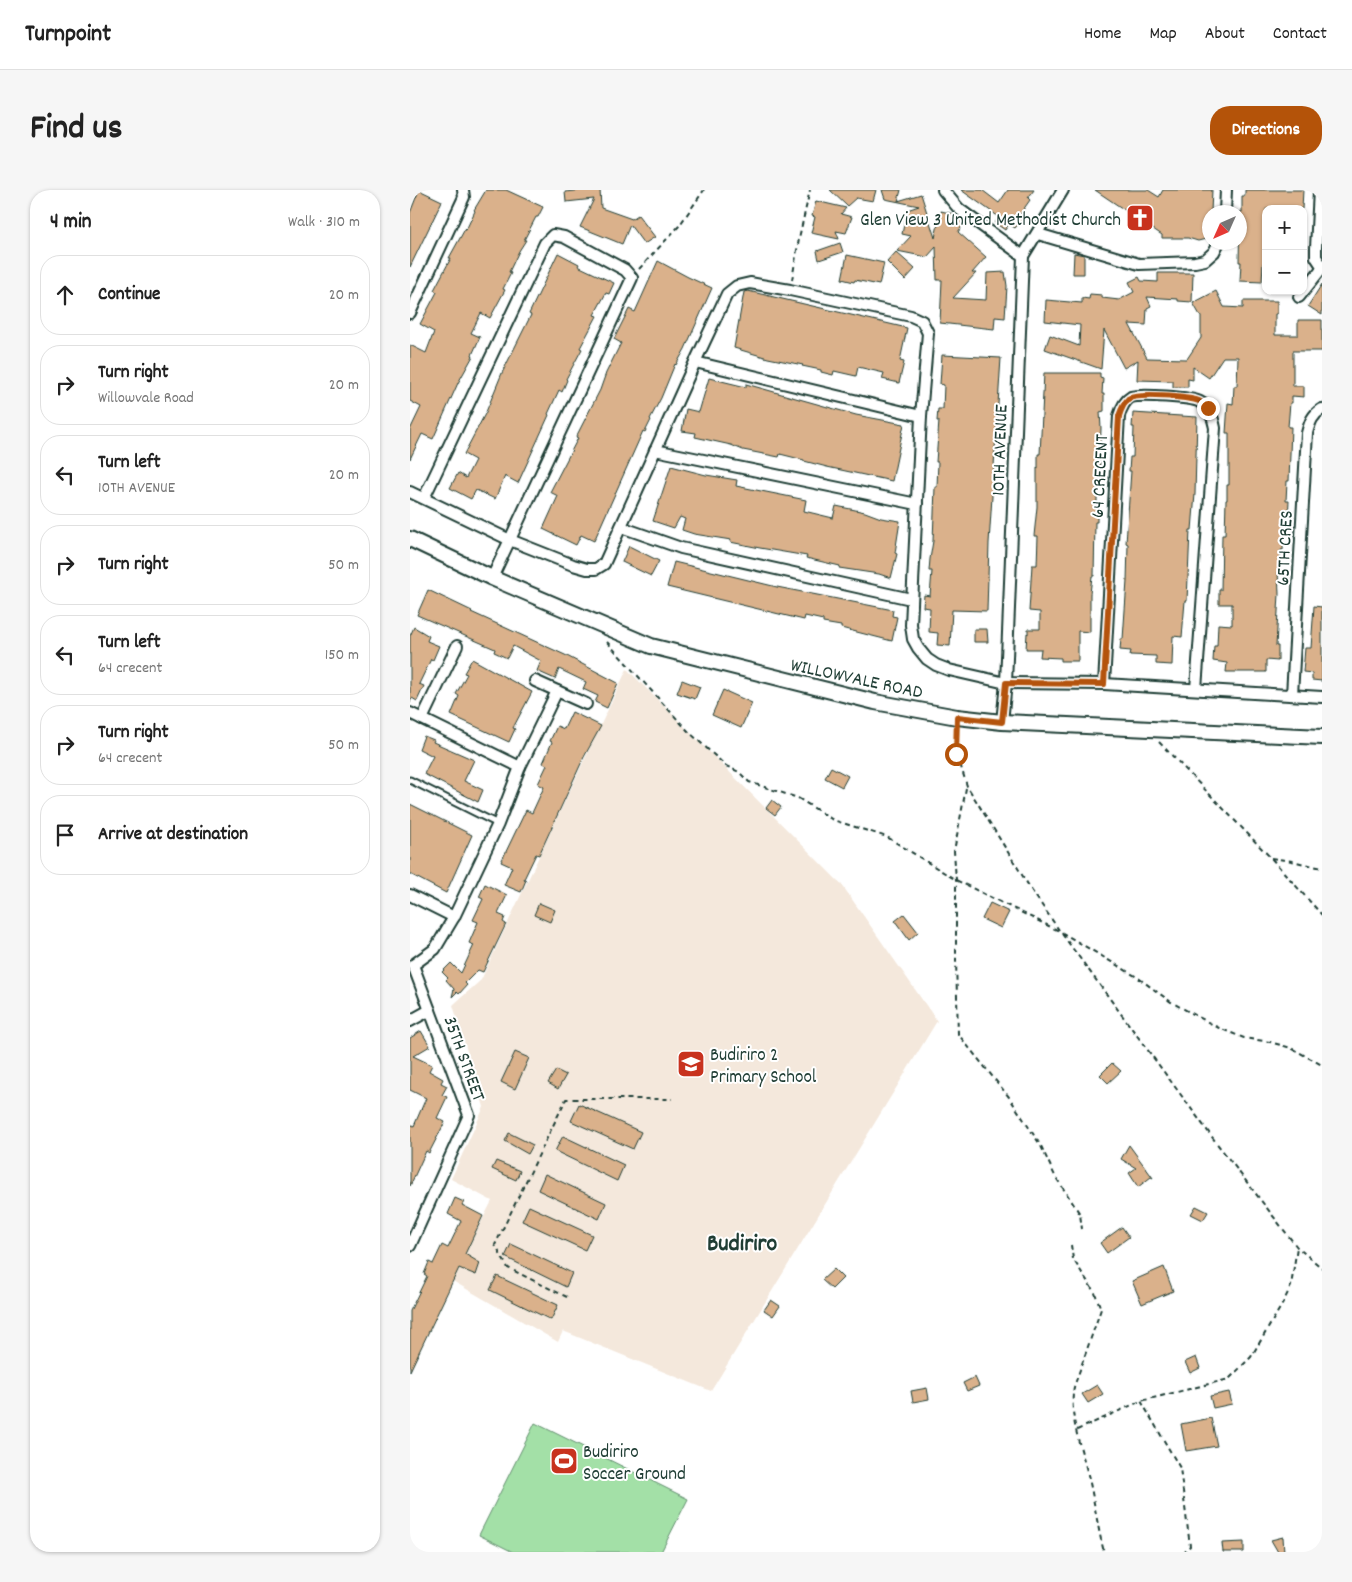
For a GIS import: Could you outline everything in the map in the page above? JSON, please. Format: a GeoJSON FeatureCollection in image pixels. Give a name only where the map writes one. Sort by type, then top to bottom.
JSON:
{"type":"FeatureCollection","features":[{"type":"Feature","properties":{"kind":"street"},"geometry":{"type":"LineString","coordinates":[[410,313],[464,198],[463,190]]}},
{"type":"Feature","properties":{"kind":"street"},"geometry":{"type":"LineString","coordinates":[[943,190],[959,209],[1023,256],[1064,190]]}},
{"type":"Feature","properties":{"kind":"street"},"geometry":{"type":"LineString","coordinates":[[1225,205],[1226,190]]}},
{"type":"Feature","properties":{"kind":"street"},"geometry":{"type":"LineString","coordinates":[[1299,297],[1322,267],[1316,257],[1319,190]]}},
{"type":"Feature","properties":{"kind":"street"},"geometry":{"type":"LineString","coordinates":[[1038,234],[1139,264],[1200,261],[1205,260],[1215,250]]}},
{"type":"Feature","properties":{"kind":"street"},"geometry":{"type":"LineString","coordinates":[[424,498],[542,249],[550,238],[557,235],[564,237],[625,270],[632,278],[492,578]]}},
{"type":"Feature","properties":{"kind":"street","name":"10TH AVENUE"},"geometry":{"type":"LineString","coordinates":[[1002,722],[1006,683],[1023,256]]}},
{"type":"Feature","properties":{"kind":"street"},"geometry":{"type":"LineString","coordinates":[[410,492],[510,540],[573,565],[587,569],[596,569],[604,564],[727,294],[737,286],[750,283],[911,316],[922,321],[928,333],[921,416],[910,625],[913,639],[927,659],[949,670],[1006,683],[1104,684],[1322,696]]}},
{"type":"Feature","properties":{"kind":"street"},"geometry":{"type":"LineString","coordinates":[[695,362],[921,416]]}},
{"type":"Feature","properties":{"kind":"street","name":"64 CRECENT"},"geometry":{"type":"LineString","coordinates":[[1104,684],[1119,416],[1122,406],[1129,398],[1139,395],[1190,399],[1200,402],[1208,408],[1215,428],[1196,689]]}},
{"type":"Feature","properties":{"kind":"street","name":"65TH CRES"},"geometry":{"type":"LineString","coordinates":[[1292,695],[1307,434],[1310,421],[1316,412],[1322,409]]}},
{"type":"Feature","properties":{"kind":"street"},"geometry":{"type":"LineString","coordinates":[[655,450],[917,504]]}},
{"type":"Feature","properties":{"kind":"street"},"geometry":{"type":"LineString","coordinates":[[620,527],[681,548],[911,599]]}},
{"type":"Feature","properties":{"kind":"street","name":"WILLOWVALE ROAD"},"geometry":{"type":"LineString","coordinates":[[410,540],[492,578],[651,646],[875,702],[957,717],[1002,722],[1322,737]]}},
{"type":"Feature","properties":{"kind":"street"},"geometry":{"type":"LineString","coordinates":[[422,718],[457,646]]}},
{"type":"Feature","properties":{"kind":"street"},"geometry":{"type":"LineString","coordinates":[[535,681],[586,704]]}},
{"type":"Feature","properties":{"kind":"street"},"geometry":{"type":"LineString","coordinates":[[412,964],[435,949],[454,917],[498,824],[520,767],[557,691]]}},
{"type":"Feature","properties":{"kind":"street"},"geometry":{"type":"LineString","coordinates":[[410,713],[520,767]]}},
{"type":"Feature","properties":{"kind":"street"},"geometry":{"type":"LineString","coordinates":[[410,896],[454,917]]}},
{"type":"Feature","properties":{"kind":"street","name":"35TH STREET"},"geometry":{"type":"LineString","coordinates":[[410,1246],[469,1115],[412,964]]}},
{"type":"Feature","properties":{"kind":"street"},"geometry":{"type":"LineString","coordinates":[[410,1021],[430,1010]]}},
{"type":"Feature","properties":{"kind":"lane"},"geometry":{"type":"LineString","coordinates":[[410,780],[498,824]]}},
{"type":"Feature","properties":{"kind":"path"},"geometry":{"type":"LineString","coordinates":[[632,278],[679,226],[704,190]]}},
{"type":"Feature","properties":{"kind":"path"},"geometry":{"type":"LineString","coordinates":[[790,290],[810,190]]}},
{"type":"Feature","properties":{"kind":"path"},"geometry":{"type":"LineString","coordinates":[[606,641],[689,732],[726,766],[739,772],[749,782],[798,798],[833,820],[887,837],[956,880],[1061,932],[1136,977],[1171,1002],[1219,1028],[1244,1038],[1291,1048],[1322,1065]]}},
{"type":"Feature","properties":{"kind":"path"},"geometry":{"type":"LineString","coordinates":[[957,717],[956,754],[967,786],[1032,891],[1215,1141],[1297,1247],[1322,1268]]}},
{"type":"Feature","properties":{"kind":"path"},"geometry":{"type":"LineString","coordinates":[[1152,729],[1155,738],[1271,858],[1322,916]]}},
{"type":"Feature","properties":{"kind":"path"},"geometry":{"type":"LineString","coordinates":[[967,786],[954,851],[958,1034],[1009,1098],[1041,1146],[1055,1176],[1080,1214],[1082,1229]]}},
{"type":"Feature","properties":{"kind":"path"},"geometry":{"type":"LineString","coordinates":[[1271,858],[1292,860],[1322,868]]}},
{"type":"Feature","properties":{"kind":"path"},"geometry":{"type":"LineString","coordinates":[[566,1297],[508,1268],[495,1245],[566,1099],[672,1099]]}},
{"type":"Feature","properties":{"kind":"path"},"geometry":{"type":"LineString","coordinates":[[1070,1245],[1073,1259],[1095,1293],[1101,1309],[1074,1387],[1072,1399],[1104,1552]]}},
{"type":"Feature","properties":{"kind":"path"},"geometry":{"type":"LineString","coordinates":[[1077,1430],[1141,1400],[1229,1379],[1251,1357],[1283,1303],[1291,1286],[1297,1247]]}},
{"type":"Feature","properties":{"kind":"path"},"geometry":{"type":"LineString","coordinates":[[1141,1400],[1180,1468],[1190,1546],[1185,1552]]}},
{"type":"Feature","properties":{"kind":"shaded area","name":"Budiriro 2 Primary School"},"geometry":{"type":"Polygon","coordinates":[[[627,669],[842,885],[937,1021],[711,1391],[563,1331],[558,1342],[451,1280],[492,1201],[451,1179],[484,1107],[453,1005],[481,980],[627,669]]]}},
{"type":"Feature","properties":{"kind":"green space","name":"Budiriro Soccer Ground"},"geometry":{"type":"Polygon","coordinates":[[[535,1423],[688,1499],[661,1552],[513,1552],[479,1535],[535,1423]]]}},
{"type":"Feature","properties":{"kind":"building"},"geometry":{"type":"Polygon","coordinates":[[[419,190],[442,201],[410,267],[410,213],[419,190]]]}},
{"type":"Feature","properties":{"kind":"building"},"geometry":{"type":"Polygon","coordinates":[[[486,190],[506,190],[543,207],[524,240],[526,240],[509,272],[511,273],[503,289],[505,290],[490,318],[481,313],[471,333],[480,337],[473,356],[458,383],[433,439],[422,434],[410,459],[410,430],[421,407],[410,401],[410,345],[426,353],[434,332],[420,324],[437,292],[434,290],[451,258],[449,258],[466,230],[474,210],[486,190]]]}},
{"type":"Feature","properties":{"kind":"building"},"geometry":{"type":"Polygon","coordinates":[[[600,190],[601,208],[632,219],[638,215],[655,237],[644,244],[630,225],[622,244],[580,227],[594,199],[566,202],[565,192],[600,190]]]}},
{"type":"Feature","properties":{"kind":"building"},"geometry":{"type":"Polygon","coordinates":[[[830,190],[876,190],[873,201],[856,198],[847,206],[830,190]]]}},
{"type":"Feature","properties":{"kind":"building"},"geometry":{"type":"Polygon","coordinates":[[[882,190],[901,190],[898,201],[921,194],[935,238],[941,211],[954,214],[965,222],[958,232],[986,257],[972,273],[976,273],[953,298],[986,300],[987,273],[1005,272],[1007,286],[1005,318],[995,317],[994,329],[940,323],[942,280],[937,280],[936,247],[927,257],[897,251],[911,236],[902,234],[907,210],[919,206],[885,199],[882,190]]]}},
{"type":"Feature","properties":{"kind":"building"},"geometry":{"type":"Polygon","coordinates":[[[961,190],[982,190],[999,203],[1008,190],[1034,190],[1028,198],[1030,200],[1018,217],[1022,220],[1015,228],[1009,224],[1005,230],[995,223],[999,217],[961,190]]]}},
{"type":"Feature","properties":{"kind":"building"},"geometry":{"type":"Polygon","coordinates":[[[1095,190],[1148,190],[1159,197],[1163,190],[1212,190],[1211,205],[1202,205],[1202,240],[1162,238],[1162,235],[1095,190]]]}},
{"type":"Feature","properties":{"kind":"building"},"geometry":{"type":"Polygon","coordinates":[[[1245,190],[1303,190],[1302,205],[1262,205],[1262,282],[1240,281],[1239,250],[1247,250],[1247,205],[1242,205],[1242,196],[1245,196],[1245,190]]]}},
{"type":"Feature","properties":{"kind":"building"},"geometry":{"type":"Polygon","coordinates":[[[816,201],[846,208],[841,214],[852,217],[846,233],[836,231],[839,239],[811,233],[815,217],[812,216],[816,201]]]}},
{"type":"Feature","properties":{"kind":"building"},"geometry":{"type":"Polygon","coordinates":[[[840,243],[843,252],[819,260],[817,251],[840,243]]]}},
{"type":"Feature","properties":{"kind":"building"},"geometry":{"type":"Polygon","coordinates":[[[896,252],[915,269],[905,280],[887,262],[896,252]]]}},
{"type":"Feature","properties":{"kind":"building"},"geometry":{"type":"Polygon","coordinates":[[[558,253],[579,264],[578,266],[614,283],[609,294],[606,293],[594,315],[597,316],[580,348],[582,349],[566,379],[562,392],[559,390],[518,483],[505,476],[495,499],[476,490],[471,499],[450,488],[458,473],[466,478],[475,460],[464,454],[486,412],[502,373],[531,315],[529,314],[558,253]]]}},
{"type":"Feature","properties":{"kind":"building"},"geometry":{"type":"Polygon","coordinates":[[[1074,253],[1084,255],[1084,274],[1073,274],[1074,253]]]}},
{"type":"Feature","properties":{"kind":"building"},"geometry":{"type":"Polygon","coordinates":[[[847,255],[884,263],[879,285],[842,279],[847,255]]]}},
{"type":"Feature","properties":{"kind":"building"},"geometry":{"type":"Polygon","coordinates":[[[658,261],[712,288],[685,349],[675,364],[651,420],[645,432],[643,431],[594,541],[581,535],[576,545],[543,529],[558,496],[550,492],[578,438],[576,437],[621,343],[614,339],[629,309],[635,312],[658,261]]]}},
{"type":"Feature","properties":{"kind":"building"},"geometry":{"type":"Polygon","coordinates":[[[1158,273],[1193,273],[1192,302],[1147,297],[1151,306],[1147,308],[1146,325],[1129,324],[1147,358],[1187,359],[1201,338],[1201,317],[1193,303],[1216,291],[1224,307],[1243,308],[1243,301],[1277,301],[1275,335],[1298,335],[1298,320],[1322,320],[1322,351],[1293,351],[1293,386],[1304,386],[1304,397],[1292,396],[1292,403],[1290,403],[1288,427],[1291,427],[1289,481],[1287,481],[1286,501],[1289,501],[1288,518],[1285,518],[1283,550],[1281,550],[1280,570],[1278,570],[1279,594],[1276,646],[1278,646],[1278,661],[1266,660],[1266,672],[1226,672],[1227,663],[1213,661],[1214,646],[1217,646],[1218,624],[1232,625],[1232,604],[1219,604],[1219,590],[1221,590],[1222,535],[1225,535],[1227,485],[1229,485],[1229,433],[1226,433],[1228,403],[1233,404],[1234,386],[1237,386],[1238,357],[1223,357],[1209,378],[1193,367],[1193,380],[1188,379],[1188,387],[1173,387],[1173,381],[1137,380],[1138,360],[1124,368],[1104,330],[1101,369],[1045,349],[1050,335],[1079,346],[1080,325],[1045,321],[1046,300],[1082,303],[1082,298],[1089,299],[1090,294],[1119,300],[1134,292],[1129,282],[1139,277],[1141,281],[1158,282],[1158,273]]]}},
{"type":"Feature","properties":{"kind":"building"},"geometry":{"type":"Polygon","coordinates":[[[1322,284],[1322,315],[1308,306],[1322,284]]]}},
{"type":"Feature","properties":{"kind":"building"},"geometry":{"type":"Polygon","coordinates":[[[748,291],[907,328],[900,361],[904,362],[899,383],[882,379],[884,373],[858,367],[856,376],[834,371],[833,375],[803,365],[768,358],[734,348],[744,292],[748,291]]]}},
{"type":"Feature","properties":{"kind":"building"},"geometry":{"type":"Polygon","coordinates":[[[942,355],[1001,358],[989,543],[987,611],[952,610],[950,646],[937,645],[938,633],[929,632],[930,608],[923,607],[924,595],[930,596],[932,571],[929,571],[933,541],[935,487],[937,487],[938,462],[936,462],[939,421],[937,421],[938,409],[943,409],[944,385],[940,384],[942,355]]]}},
{"type":"Feature","properties":{"kind":"building"},"geometry":{"type":"Polygon","coordinates":[[[1044,373],[1100,373],[1100,377],[1103,378],[1104,411],[1100,412],[1099,485],[1097,485],[1094,576],[1092,576],[1090,594],[1090,632],[1078,631],[1078,661],[1061,661],[1061,658],[1040,657],[1041,649],[1026,649],[1028,629],[1040,629],[1040,612],[1029,611],[1032,565],[1037,565],[1038,536],[1034,536],[1044,373]]]}},
{"type":"Feature","properties":{"kind":"building"},"geometry":{"type":"Polygon","coordinates":[[[709,378],[746,387],[746,384],[856,415],[904,424],[892,481],[827,467],[780,454],[779,457],[743,450],[731,445],[695,437],[696,433],[682,431],[686,409],[699,412],[709,378]]]}},
{"type":"Feature","properties":{"kind":"building"},"geometry":{"type":"Polygon","coordinates":[[[1133,413],[1197,417],[1195,494],[1192,530],[1190,530],[1187,601],[1185,601],[1182,637],[1173,636],[1172,665],[1156,664],[1156,656],[1130,655],[1131,651],[1120,650],[1121,639],[1123,639],[1127,581],[1128,544],[1126,543],[1131,471],[1129,471],[1130,457],[1133,457],[1133,413]]]}},
{"type":"Feature","properties":{"kind":"building"},"geometry":{"type":"Polygon","coordinates":[[[671,466],[706,475],[737,480],[736,486],[806,500],[804,511],[833,518],[836,506],[900,521],[895,553],[897,554],[891,578],[879,574],[839,568],[840,566],[806,558],[807,556],[694,534],[682,530],[685,519],[680,517],[674,528],[653,521],[671,466]]]}},
{"type":"Feature","properties":{"kind":"building"},"geometry":{"type":"Polygon","coordinates":[[[629,546],[659,561],[651,576],[622,562],[629,546]]]}},
{"type":"Feature","properties":{"kind":"building"},"geometry":{"type":"Polygon","coordinates":[[[674,562],[777,587],[893,610],[892,616],[897,617],[892,641],[841,628],[841,626],[823,623],[823,620],[805,616],[804,620],[667,587],[674,562]]]}},
{"type":"Feature","properties":{"kind":"building"},"geometry":{"type":"Polygon","coordinates":[[[428,590],[565,655],[618,683],[607,708],[595,702],[598,696],[583,689],[586,682],[559,669],[555,679],[537,671],[541,661],[513,646],[507,658],[494,652],[495,649],[417,615],[428,590]]]}},
{"type":"Feature","properties":{"kind":"building"},"geometry":{"type":"Polygon","coordinates":[[[1314,606],[1322,607],[1322,681],[1312,680],[1312,673],[1303,672],[1305,648],[1311,648],[1314,606]]]}},
{"type":"Feature","properties":{"kind":"building"},"geometry":{"type":"Polygon","coordinates":[[[414,627],[429,636],[427,641],[439,646],[419,684],[424,686],[417,701],[412,698],[410,702],[410,636],[414,627]]]}},
{"type":"Feature","properties":{"kind":"building"},"geometry":{"type":"Polygon","coordinates":[[[974,629],[987,629],[988,642],[974,642],[974,629]]]}},
{"type":"Feature","properties":{"kind":"building"},"geometry":{"type":"Polygon","coordinates":[[[472,659],[532,692],[513,728],[515,729],[509,742],[451,715],[459,696],[456,694],[467,674],[464,673],[472,659]]]}},
{"type":"Feature","properties":{"kind":"building"},"geometry":{"type":"Polygon","coordinates":[[[682,680],[700,687],[695,699],[677,693],[682,680]]]}},
{"type":"Feature","properties":{"kind":"building"},"geometry":{"type":"Polygon","coordinates":[[[723,690],[752,703],[741,728],[712,715],[723,690]]]}},
{"type":"Feature","properties":{"kind":"building"},"geometry":{"type":"Polygon","coordinates":[[[572,712],[601,726],[584,757],[539,855],[536,854],[524,879],[526,880],[521,892],[504,885],[512,867],[501,862],[526,810],[532,813],[544,787],[538,784],[547,765],[543,763],[557,726],[564,729],[572,712]]]}},
{"type":"Feature","properties":{"kind":"building"},"geometry":{"type":"Polygon","coordinates":[[[424,736],[434,740],[433,742],[474,760],[464,781],[483,790],[478,802],[424,774],[433,756],[419,749],[424,736]]]}},
{"type":"Feature","properties":{"kind":"building"},"geometry":{"type":"Polygon","coordinates":[[[831,767],[848,776],[842,787],[825,778],[831,767]]]}},
{"type":"Feature","properties":{"kind":"building"},"geometry":{"type":"Polygon","coordinates":[[[772,800],[781,807],[775,815],[766,808],[772,800]]]}},
{"type":"Feature","properties":{"kind":"building"},"geometry":{"type":"Polygon","coordinates":[[[410,804],[472,835],[446,893],[410,874],[410,804]]]}},
{"type":"Feature","properties":{"kind":"building"},"geometry":{"type":"Polygon","coordinates":[[[485,884],[507,895],[498,914],[505,917],[503,922],[506,924],[483,972],[478,970],[465,983],[467,985],[459,994],[457,992],[452,997],[454,989],[442,972],[451,963],[461,973],[474,945],[469,943],[478,922],[473,920],[483,899],[479,897],[485,884]]]}},
{"type":"Feature","properties":{"kind":"building"},"geometry":{"type":"Polygon","coordinates":[[[539,903],[555,910],[550,922],[534,915],[539,903]]]}},
{"type":"Feature","properties":{"kind":"building"},"geometry":{"type":"Polygon","coordinates":[[[990,903],[1009,912],[1001,928],[982,919],[990,903]]]}},
{"type":"Feature","properties":{"kind":"building"},"geometry":{"type":"Polygon","coordinates":[[[904,914],[918,932],[909,940],[895,921],[904,914]]]}},
{"type":"Feature","properties":{"kind":"building"},"geometry":{"type":"Polygon","coordinates":[[[421,1031],[430,1046],[413,1056],[432,1065],[429,1071],[443,1079],[441,1083],[447,1086],[442,1095],[447,1097],[437,1118],[445,1122],[429,1153],[426,1151],[410,1186],[410,1124],[414,1126],[426,1098],[410,1090],[410,1038],[421,1031]]]}},
{"type":"Feature","properties":{"kind":"building"},"geometry":{"type":"Polygon","coordinates":[[[515,1052],[529,1058],[515,1089],[501,1082],[515,1052]]]}},
{"type":"Feature","properties":{"kind":"building"},"geometry":{"type":"Polygon","coordinates":[[[1112,1063],[1121,1071],[1108,1083],[1100,1075],[1112,1063]]]}},
{"type":"Feature","properties":{"kind":"building"},"geometry":{"type":"Polygon","coordinates":[[[556,1070],[566,1075],[558,1089],[548,1083],[556,1070]]]}},
{"type":"Feature","properties":{"kind":"building"},"geometry":{"type":"Polygon","coordinates":[[[579,1104],[641,1132],[633,1149],[571,1121],[579,1104]]]}},
{"type":"Feature","properties":{"kind":"building"},"geometry":{"type":"Polygon","coordinates":[[[509,1133],[533,1145],[528,1154],[505,1141],[509,1133]]]}},
{"type":"Feature","properties":{"kind":"building"},"geometry":{"type":"Polygon","coordinates":[[[563,1136],[624,1165],[617,1181],[555,1151],[563,1136]]]}},
{"type":"Feature","properties":{"kind":"building"},"geometry":{"type":"Polygon","coordinates":[[[1129,1145],[1153,1178],[1151,1177],[1138,1187],[1129,1173],[1136,1168],[1121,1159],[1129,1145]]]}},
{"type":"Feature","properties":{"kind":"building"},"geometry":{"type":"Polygon","coordinates":[[[496,1161],[520,1171],[516,1180],[492,1169],[496,1161]]]}},
{"type":"Feature","properties":{"kind":"building"},"geometry":{"type":"Polygon","coordinates":[[[545,1174],[606,1203],[599,1219],[538,1190],[545,1174]]]}},
{"type":"Feature","properties":{"kind":"building"},"geometry":{"type":"Polygon","coordinates":[[[455,1198],[464,1202],[462,1205],[483,1216],[465,1254],[480,1263],[476,1275],[459,1268],[410,1371],[410,1311],[427,1276],[424,1274],[429,1262],[433,1264],[442,1245],[448,1248],[461,1221],[448,1214],[455,1198]]]}},
{"type":"Feature","properties":{"kind":"building"},"geometry":{"type":"Polygon","coordinates":[[[529,1206],[592,1235],[585,1250],[522,1221],[529,1206]]]}},
{"type":"Feature","properties":{"kind":"building"},"geometry":{"type":"Polygon","coordinates":[[[1196,1206],[1208,1212],[1203,1220],[1191,1214],[1196,1206]]]}},
{"type":"Feature","properties":{"kind":"building"},"geometry":{"type":"Polygon","coordinates":[[[1122,1227],[1129,1237],[1107,1253],[1100,1243],[1122,1227]]]}},
{"type":"Feature","properties":{"kind":"building"},"geometry":{"type":"Polygon","coordinates":[[[511,1244],[572,1273],[566,1287],[505,1257],[511,1244]]]}},
{"type":"Feature","properties":{"kind":"building"},"geometry":{"type":"Polygon","coordinates":[[[1164,1267],[1173,1291],[1142,1304],[1132,1281],[1164,1267]]]}},
{"type":"Feature","properties":{"kind":"building"},"geometry":{"type":"Polygon","coordinates":[[[834,1269],[843,1278],[832,1289],[822,1280],[834,1269]]]}},
{"type":"Feature","properties":{"kind":"building"},"geometry":{"type":"Polygon","coordinates":[[[497,1276],[558,1305],[551,1320],[490,1290],[497,1276]]]}},
{"type":"Feature","properties":{"kind":"building"},"geometry":{"type":"Polygon","coordinates":[[[771,1300],[780,1306],[773,1316],[764,1310],[771,1300]]]}},
{"type":"Feature","properties":{"kind":"building"},"geometry":{"type":"Polygon","coordinates":[[[1196,1357],[1200,1368],[1190,1373],[1185,1362],[1196,1357]]]}},
{"type":"Feature","properties":{"kind":"building"},"geometry":{"type":"Polygon","coordinates":[[[975,1377],[979,1386],[967,1391],[963,1383],[975,1377]]]}},
{"type":"Feature","properties":{"kind":"building"},"geometry":{"type":"Polygon","coordinates":[[[1097,1385],[1103,1394],[1088,1403],[1082,1394],[1097,1385]]]}},
{"type":"Feature","properties":{"kind":"building"},"geometry":{"type":"Polygon","coordinates":[[[927,1388],[929,1399],[913,1402],[911,1391],[927,1388]]]}},
{"type":"Feature","properties":{"kind":"building"},"geometry":{"type":"Polygon","coordinates":[[[1229,1392],[1232,1404],[1213,1408],[1210,1396],[1229,1392]]]}},
{"type":"Feature","properties":{"kind":"building"},"geometry":{"type":"Polygon","coordinates":[[[1211,1418],[1217,1446],[1186,1451],[1181,1424],[1211,1418]]]}},
{"type":"Feature","properties":{"kind":"building"},"geometry":{"type":"Polygon","coordinates":[[[1283,1537],[1284,1552],[1278,1552],[1271,1540],[1283,1537]]]}},
{"type":"Feature","properties":{"kind":"building"},"geometry":{"type":"Polygon","coordinates":[[[1244,1542],[1244,1552],[1223,1552],[1222,1543],[1244,1542]]]}},
{"type":"Feature","properties":{"kind":"place","name":"Glen View 3 United Methodist Church"},"geometry":{"type":"Point","coordinates":[1140,218]}},
{"type":"Feature","properties":{"kind":"place","name":"Budiriro 2 Primary School"},"geometry":{"type":"Point","coordinates":[691,1064]}},
{"type":"Feature","properties":{"kind":"place","name":"Budiriro Soccer Ground"},"geometry":{"type":"Point","coordinates":[564,1461]}},
{"type":"Feature","properties":{"kind":"district","name":"Budiriro"},"geometry":{"type":"Point","coordinates":[742,1242]}},
{"type":"Feature","properties":{"kind":"route"},"geometry":{"type":"LineString","coordinates":[[956,754],[957,717],[1002,722],[1006,683],[1104,684],[1119,416],[1122,406],[1129,398],[1139,395],[1190,399],[1200,402],[1208,408]]}}]}
